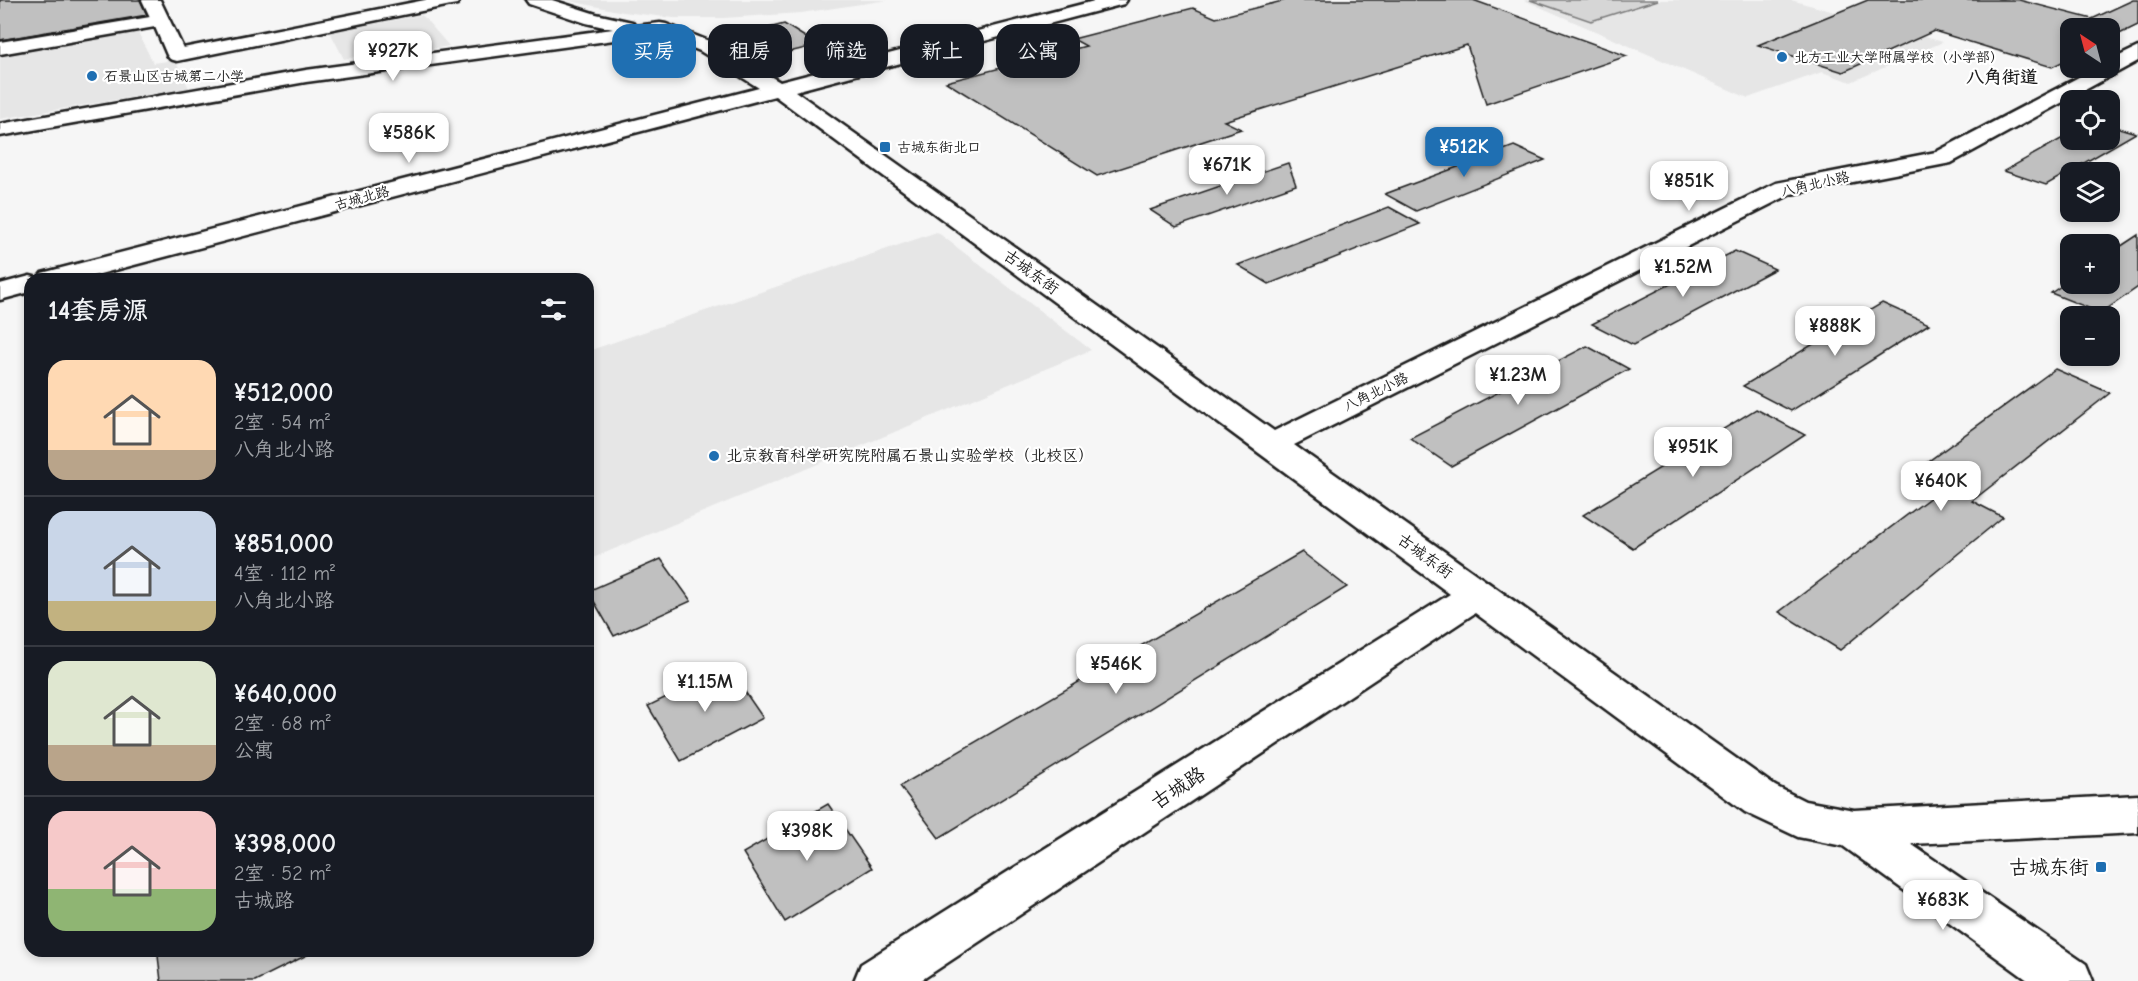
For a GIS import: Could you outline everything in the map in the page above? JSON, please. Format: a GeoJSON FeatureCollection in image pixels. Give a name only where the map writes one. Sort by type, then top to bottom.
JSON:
{"type":"FeatureCollection","features":[{"type":"Feature","properties":{"kind":"street"},"geometry":{"type":"LineString","coordinates":[[151,0],[177,55],[451,0]]}},
{"type":"Feature","properties":{"kind":"street"},"geometry":{"type":"LineString","coordinates":[[535,0],[592,19],[616,24]]}},
{"type":"Feature","properties":{"kind":"street","name":"古城北路"},"geometry":{"type":"LineString","coordinates":[[74,273],[1118,0]]}},
{"type":"Feature","properties":{"kind":"street"},"geometry":{"type":"LineString","coordinates":[[0,48],[161,21]]}},
{"type":"Feature","properties":{"kind":"street"},"geometry":{"type":"LineString","coordinates":[[0,130],[306,76],[612,34]]}},
{"type":"Feature","properties":{"kind":"street","name":"古城东街"},"geometry":{"type":"LineString","coordinates":[[696,43],[779,89],[1760,799],[1798,818],[1854,829],[2138,814]]}},
{"type":"Feature","properties":{"kind":"street","name":"八角北小路"},"geometry":{"type":"LineString","coordinates":[[1270,444],[1784,188],[1943,158],[2138,54]]}},
{"type":"Feature","properties":{"kind":"street"},"geometry":{"type":"LineString","coordinates":[[0,292],[24,286]]}},
{"type":"Feature","properties":{"kind":"street","name":"古城路"},"geometry":{"type":"LineString","coordinates":[[878,981],[1478,594]]}},
{"type":"Feature","properties":{"kind":"street"},"geometry":{"type":"LineString","coordinates":[[1854,829],[2069,981]]}},
{"type":"Feature","properties":{"kind":"shaded area"},"geometry":{"type":"Polygon","coordinates":[[[565,0],[888,0],[801,13],[724,18],[674,18],[623,12],[565,0]]]}},
{"type":"Feature","properties":{"kind":"shaded area","name":"北方工业大学附属学校（小学部）"},"geometry":{"type":"Polygon","coordinates":[[[1524,0],[1791,0],[1943,42],[1851,82],[1822,72],[1748,98],[1524,0]]]}},
{"type":"Feature","properties":{"kind":"shaded area"},"geometry":{"type":"Polygon","coordinates":[[[1530,0],[1658,0],[1591,21],[1530,0]]]}},
{"type":"Feature","properties":{"kind":"shaded area"},"geometry":{"type":"Polygon","coordinates":[[[422,15],[449,46],[411,53],[407,48],[344,59],[330,32],[422,15]]]}},
{"type":"Feature","properties":{"kind":"shaded area","name":"石景山区古城第二小学"},"geometry":{"type":"Polygon","coordinates":[[[137,30],[153,63],[175,60],[189,88],[0,119],[0,52],[137,30]]]}},
{"type":"Feature","properties":{"kind":"shaded area","name":"北京教育科学研究院附属石景山实验学校（北校区）"},"geometry":{"type":"Polygon","coordinates":[[[937,232],[1091,350],[594,557],[594,349],[937,232]]]}},
{"type":"Feature","properties":{"kind":"building"},"geometry":{"type":"Polygon","coordinates":[[[0,0],[140,0],[147,15],[0,40],[0,0]]]}},
{"type":"Feature","properties":{"kind":"building"},"geometry":{"type":"Polygon","coordinates":[[[1286,0],[1473,0],[1627,56],[1486,104],[1467,45],[1224,121],[1241,129],[1097,176],[946,82],[962,78],[984,78],[984,72],[996,69],[996,78],[1080,78],[1080,48],[1086,46],[1080,43],[1080,37],[1193,8],[1216,18],[1286,0]]]}},
{"type":"Feature","properties":{"kind":"building"},"geometry":{"type":"Polygon","coordinates":[[[1868,0],[2019,0],[2088,18],[2060,18],[2060,63],[2052,67],[1934,31],[1843,72],[1758,45],[1868,0]]]}},
{"type":"Feature","properties":{"kind":"building"},"geometry":{"type":"Polygon","coordinates":[[[2133,0],[2138,0],[2138,25],[2120,34],[2120,18],[2094,18],[2133,0]]]}},
{"type":"Feature","properties":{"kind":"building"},"geometry":{"type":"Polygon","coordinates":[[[792,29],[804,36],[804,48],[792,51],[792,29]]]}},
{"type":"Feature","properties":{"kind":"building"},"geometry":{"type":"Polygon","coordinates":[[[2120,128],[2136,133],[2120,142],[2120,128]]]}},
{"type":"Feature","properties":{"kind":"building"},"geometry":{"type":"Polygon","coordinates":[[[2060,140],[2060,150],[2107,150],[2086,162],[2060,162],[2060,177],[2046,185],[2004,171],[2060,140]]]}},
{"type":"Feature","properties":{"kind":"building"},"geometry":{"type":"Polygon","coordinates":[[[1514,146],[1545,160],[1416,211],[1385,194],[1514,146]]]}},
{"type":"Feature","properties":{"kind":"building"},"geometry":{"type":"Polygon","coordinates":[[[1288,163],[1296,185],[1176,227],[1150,210],[1288,163]]]}},
{"type":"Feature","properties":{"kind":"building"},"geometry":{"type":"Polygon","coordinates":[[[1389,207],[1420,224],[1269,284],[1238,265],[1389,207]]]}},
{"type":"Feature","properties":{"kind":"building"},"geometry":{"type":"Polygon","coordinates":[[[2138,235],[2138,287],[2111,306],[2084,306],[2051,293],[2060,287],[2060,294],[2120,294],[2120,247],[2138,235]]]}},
{"type":"Feature","properties":{"kind":"building"},"geometry":{"type":"Polygon","coordinates":[[[1735,251],[1775,269],[1633,345],[1592,324],[1735,251]]]}},
{"type":"Feature","properties":{"kind":"building"},"geometry":{"type":"Polygon","coordinates":[[[1882,303],[1929,324],[1791,411],[1743,386],[1882,303]]]}},
{"type":"Feature","properties":{"kind":"building"},"geometry":{"type":"Polygon","coordinates":[[[1587,346],[1629,369],[1451,466],[1410,438],[1587,346]]]}},
{"type":"Feature","properties":{"kind":"building"},"geometry":{"type":"Polygon","coordinates":[[[2055,369],[2110,393],[1972,501],[2003,517],[1840,650],[1779,612],[1952,481],[1922,466],[2055,369]]]}},
{"type":"Feature","properties":{"kind":"building"},"geometry":{"type":"Polygon","coordinates":[[[1756,409],[1805,435],[1633,548],[1583,515],[1756,409]]]}},
{"type":"Feature","properties":{"kind":"building"},"geometry":{"type":"Polygon","coordinates":[[[1302,552],[1347,587],[939,838],[900,786],[1302,552]]]}},
{"type":"Feature","properties":{"kind":"building"},"geometry":{"type":"Polygon","coordinates":[[[661,559],[691,601],[614,636],[594,601],[594,588],[661,559]]]}},
{"type":"Feature","properties":{"kind":"building"},"geometry":{"type":"Polygon","coordinates":[[[728,667],[763,718],[681,761],[648,706],[728,667]]]}},
{"type":"Feature","properties":{"kind":"building"},"geometry":{"type":"Polygon","coordinates":[[[828,804],[872,868],[785,922],[743,853],[828,804]]]}},
{"type":"Feature","properties":{"kind":"building"},"geometry":{"type":"Polygon","coordinates":[[[158,957],[303,957],[255,981],[161,981],[158,957]]]}},
{"type":"Feature","properties":{"kind":"place","name":"北方工业大学附属学校（小学部）"},"geometry":{"type":"Point","coordinates":[1782,57]}},
{"type":"Feature","properties":{"kind":"place","name":"石景山区古城第二小学"},"geometry":{"type":"Point","coordinates":[92,76]}},
{"type":"Feature","properties":{"kind":"place","name":"古城东街北口"},"geometry":{"type":"Point","coordinates":[885,147]}},
{"type":"Feature","properties":{"kind":"place","name":"北京教育科学研究院附属石景山实验学校（北校区）"},"geometry":{"type":"Point","coordinates":[714,456]}},
{"type":"Feature","properties":{"kind":"place","name":"古城东街"},"geometry":{"type":"Point","coordinates":[2101,867]}},
{"type":"Feature","properties":{"kind":"district","name":"八角街道"},"geometry":{"type":"Point","coordinates":[2002,77]}}]}
